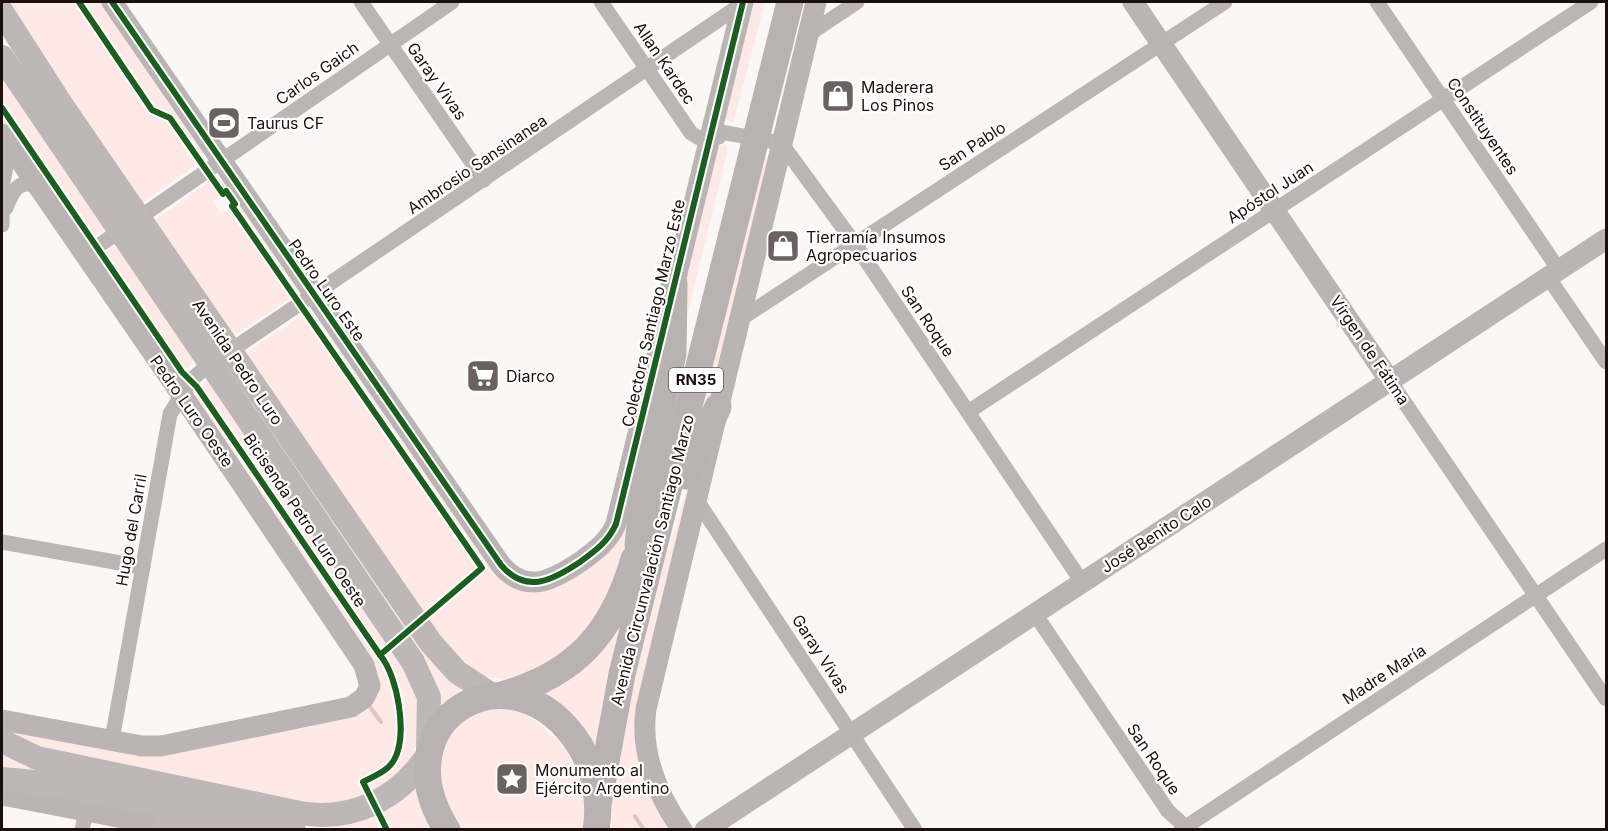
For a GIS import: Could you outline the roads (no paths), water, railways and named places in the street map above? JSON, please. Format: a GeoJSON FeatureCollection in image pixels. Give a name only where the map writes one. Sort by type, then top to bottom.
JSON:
{"type":"FeatureCollection","features":[{"type":"Feature","properties":{"kind":"highway","name":"Avenida Circunvalación Santiago Marzo"},"geometry":{"type":"LineString","coordinates":[[496,695],[552,675],[570,663],[595,641],[620,602],[759,139],[773,2]]}},
{"type":"Feature","properties":{"kind":"highway","name":"Avenida Circunvalación Santiago Marzo"},"geometry":{"type":"LineString","coordinates":[[598,820],[618,695],[759,139],[790,2]]}},
{"type":"Feature","properties":{"kind":"highway"},"geometry":{"type":"LineString","coordinates":[[638,544],[646,474],[673,354],[674,284]]}},
{"type":"Feature","properties":{"kind":"highway"},"geometry":{"type":"LineString","coordinates":[[636,621],[662,555],[689,468],[718,407]]}},
{"type":"Feature","properties":{"kind":"highway","name":"RN35"},"geometry":{"type":"LineString","coordinates":[[428,753],[439,728],[452,714],[476,700],[496,695],[531,700],[551,713],[565,727],[587,759],[596,785],[598,820]]}},
{"type":"Feature","properties":{"kind":"highway"},"geometry":{"type":"LineString","coordinates":[[428,753],[430,791],[447,830]]}},
{"type":"Feature","properties":{"kind":"main road","name":"Avenida Pedro Luro"},"geometry":{"type":"LineString","coordinates":[[2,12],[139,218],[434,648],[457,672],[496,695]]}},
{"type":"Feature","properties":{"kind":"main road","name":"Avenida Pedro Luro"},"geometry":{"type":"LineString","coordinates":[[2,57],[420,673],[430,704],[428,753]]}},
{"type":"Feature","properties":{"kind":"main road"},"geometry":{"type":"LineString","coordinates":[[2,741],[37,758],[317,816],[346,814],[381,800],[411,778],[428,753]]}},
{"type":"Feature","properties":{"kind":"main road"},"geometry":{"type":"LineString","coordinates":[[2,779],[37,782],[294,830]]}},
{"type":"Feature","properties":{"kind":"main road"},"geometry":{"type":"LineString","coordinates":[[175,828],[236,819]]}},
{"type":"Feature","properties":{"kind":"street","name":"Pedro Luro Este"},"geometry":{"type":"LineString","coordinates":[[112,2],[501,565],[515,578],[530,583]]}},
{"type":"Feature","properties":{"kind":"street","name":"Garay Vivas"},"geometry":{"type":"LineString","coordinates":[[361,2],[484,180]]}},
{"type":"Feature","properties":{"kind":"street","name":"Carlos Gaich"},"geometry":{"type":"LineString","coordinates":[[85,255],[452,2]]}},
{"type":"Feature","properties":{"kind":"street","name":"Allan Kardec"},"geometry":{"type":"LineString","coordinates":[[602,2],[691,133],[699,138],[709,134]]}},
{"type":"Feature","properties":{"kind":"street"},"geometry":{"type":"LineString","coordinates":[[682,830],[654,779],[646,743],[645,717],[739,320],[759,139],[808,34],[816,2]]}},
{"type":"Feature","properties":{"kind":"street"},"geometry":{"type":"LineString","coordinates":[[808,34],[857,2]]}},
{"type":"Feature","properties":{"kind":"street","name":"Vírgen de Fátima"},"geometry":{"type":"LineString","coordinates":[[1133,2],[1606,699]]}},
{"type":"Feature","properties":{"kind":"street","name":"San Pablo"},"geometry":{"type":"LineString","coordinates":[[739,320],[1225,2]]}},
{"type":"Feature","properties":{"kind":"street","name":"Constituyentes"},"geometry":{"type":"LineString","coordinates":[[1377,2],[1443,99],[1554,274],[1606,362]]}},
{"type":"Feature","properties":{"kind":"street","name":"Apóstol Juan"},"geometry":{"type":"LineString","coordinates":[[968,412],[1591,2]]}},
{"type":"Feature","properties":{"kind":"street","name":"Ambrosio Sansinanea"},"geometry":{"type":"LineString","coordinates":[[230,351],[315,296],[742,3]]}},
{"type":"Feature","properties":{"kind":"street","name":"Colectora Santiago Marzo Este"},"geometry":{"type":"LineString","coordinates":[[530,583],[546,582],[561,575],[598,549],[614,529],[742,3]]}},
{"type":"Feature","properties":{"kind":"street"},"geometry":{"type":"LineString","coordinates":[[709,134],[759,139]]}},
{"type":"Feature","properties":{"kind":"street","name":"San Roque"},"geometry":{"type":"LineString","coordinates":[[759,139],[855,244],[1082,582]]}},
{"type":"Feature","properties":{"kind":"street"},"geometry":{"type":"LineString","coordinates":[[2,221],[6,140]]}},
{"type":"Feature","properties":{"kind":"street","name":"Pedro Luro Oeste"},"geometry":{"type":"LineString","coordinates":[[6,140],[181,394],[364,665],[370,678],[368,692],[357,703],[343,709],[172,745],[142,746],[112,740]]}},
{"type":"Feature","properties":{"kind":"street"},"geometry":{"type":"LineString","coordinates":[[2,221],[17,187],[27,183],[38,187]]}},
{"type":"Feature","properties":{"kind":"street","name":"José Benito Calo"},"geometry":{"type":"LineString","coordinates":[[705,830],[1606,239]]}},
{"type":"Feature","properties":{"kind":"street","name":"Hugo del Carril"},"geometry":{"type":"LineString","coordinates":[[112,740],[170,414],[181,394],[195,376],[230,351]]}},
{"type":"Feature","properties":{"kind":"street","name":"Garay Vivas"},"geometry":{"type":"LineString","coordinates":[[696,499],[915,830]]}},
{"type":"Feature","properties":{"kind":"street"},"geometry":{"type":"LineString","coordinates":[[2,542],[143,567]]}},
{"type":"Feature","properties":{"kind":"street","name":"Madre María"},"geometry":{"type":"LineString","coordinates":[[1185,829],[1606,549]]}},
{"type":"Feature","properties":{"kind":"street","name":"San Roque"},"geometry":{"type":"LineString","coordinates":[[1035,614],[1168,811],[1185,829]]}},
{"type":"Feature","properties":{"kind":"street"},"geometry":{"type":"LineString","coordinates":[[2,720],[112,740]]}},
{"type":"Feature","properties":{"kind":"street"},"geometry":{"type":"LineString","coordinates":[[2,795],[84,820],[175,828]]}},
{"type":"Feature","properties":{"kind":"waterway"},"geometry":{"type":"LineString","coordinates":[[368,704],[381,722]]}},
{"type":"Feature","properties":{"kind":"waterway"},"geometry":{"type":"LineString","coordinates":[[635,816],[644,830]]}},
{"type":"Feature","properties":{"kind":"place","name":"Maderera Los Pinos"},"geometry":{"type":"Point","coordinates":[838,96]}},
{"type":"Feature","properties":{"kind":"place","name":"Taurus CF"},"geometry":{"type":"Point","coordinates":[224,123]}},
{"type":"Feature","properties":{"kind":"place","name":"Tierramía Insumos Agropecuarios"},"geometry":{"type":"Point","coordinates":[783,246]}},
{"type":"Feature","properties":{"kind":"place","name":"Diarco"},"geometry":{"type":"Point","coordinates":[483,376]}},
{"type":"Feature","properties":{"kind":"place","name":"Monumento al Ejército Argentino"},"geometry":{"type":"Point","coordinates":[512,779]}}]}
